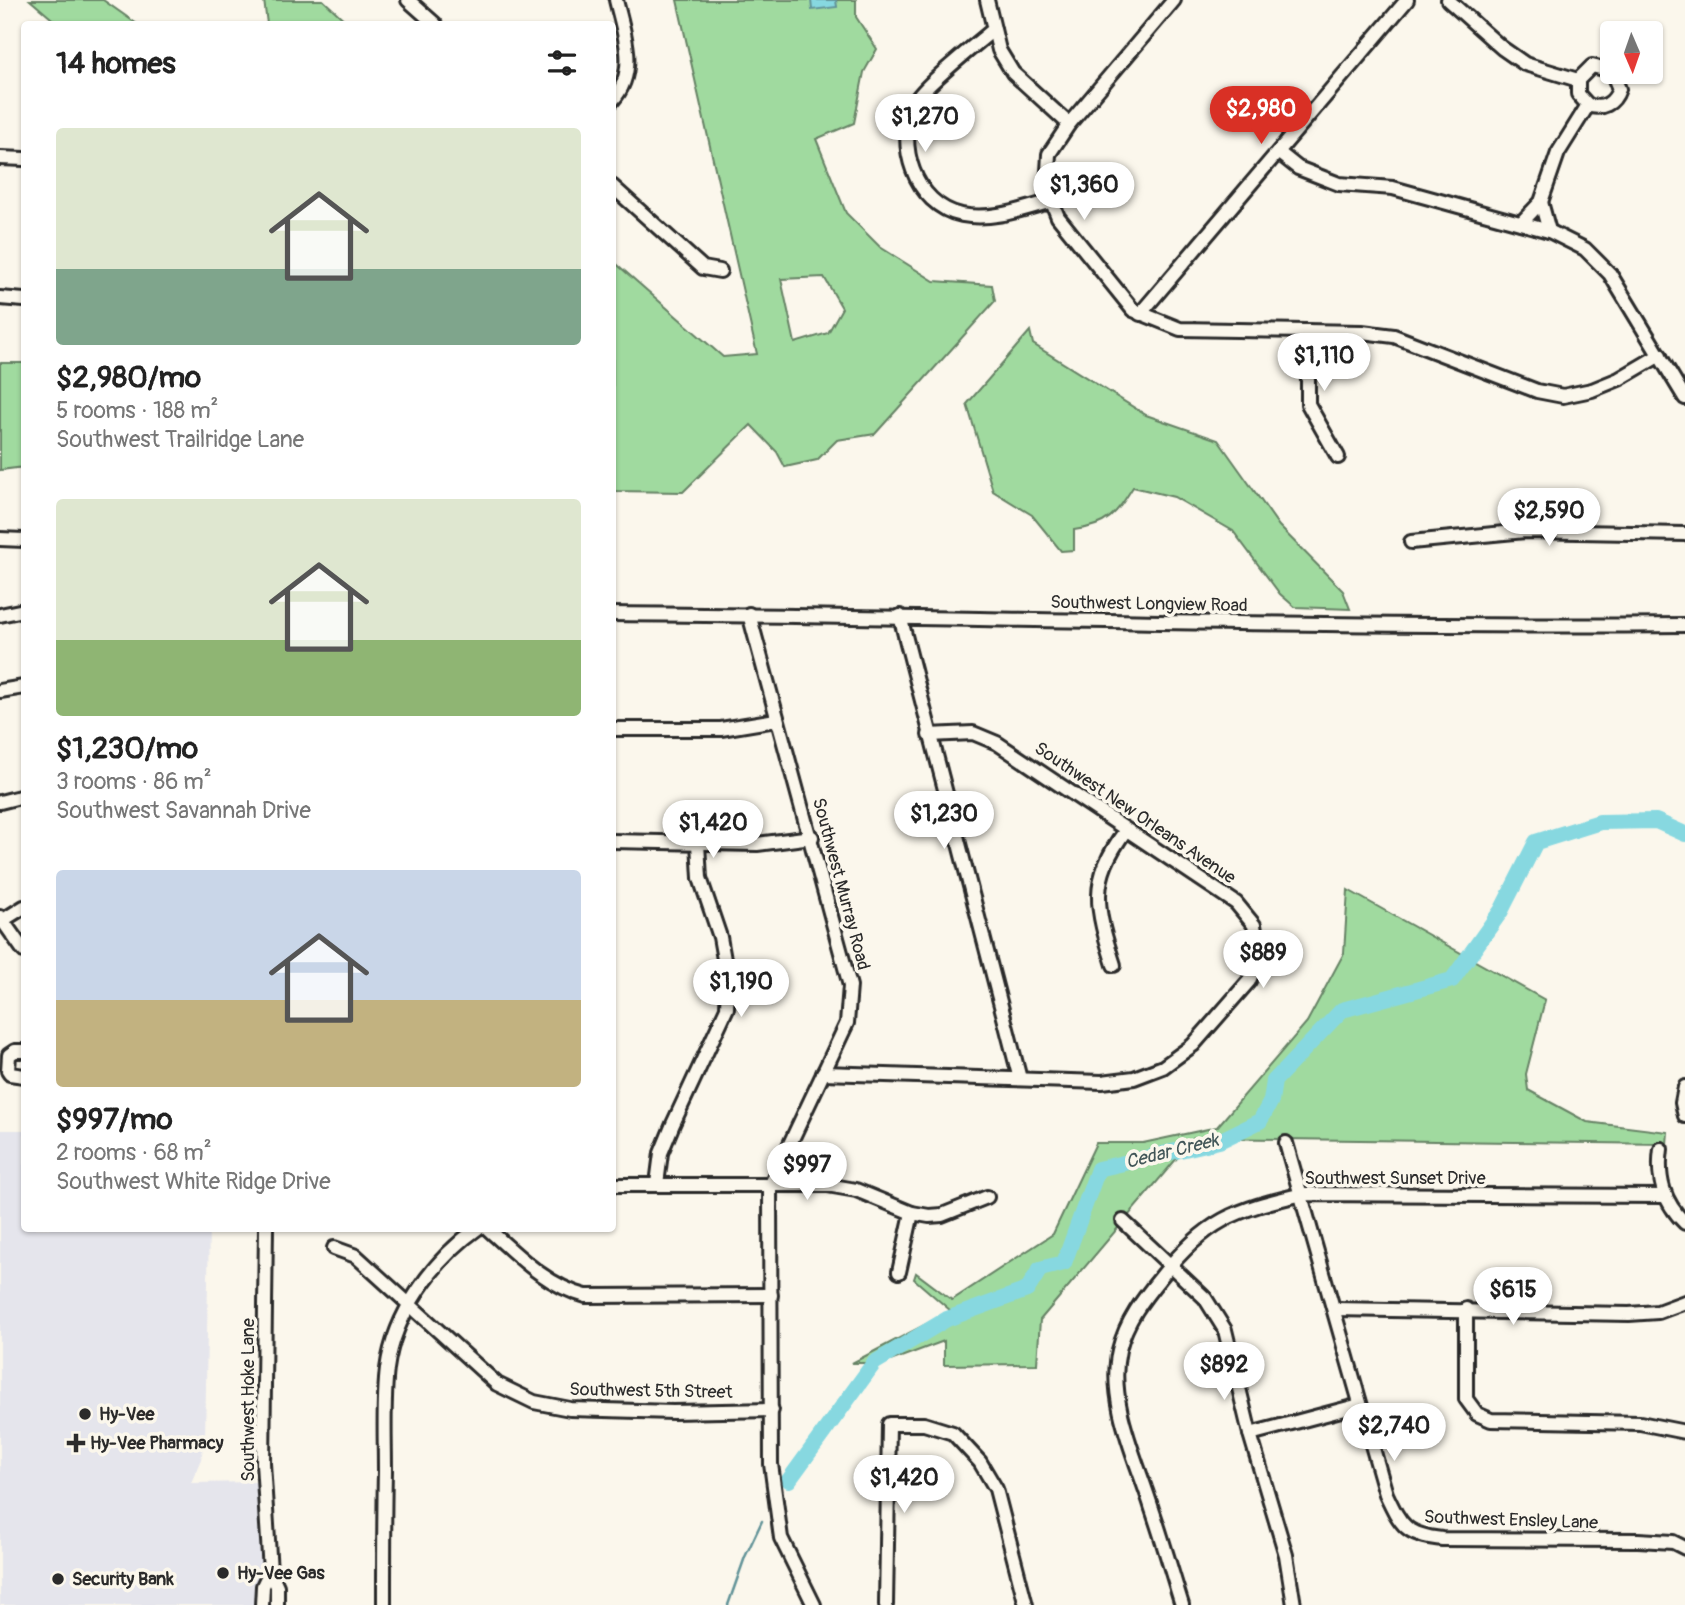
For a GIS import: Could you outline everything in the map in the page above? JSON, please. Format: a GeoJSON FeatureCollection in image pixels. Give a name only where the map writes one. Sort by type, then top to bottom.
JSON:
{"type":"FeatureCollection","features":[{"type":"Feature","properties":{"kind":"street"},"geometry":{"type":"LineString","coordinates":[[408,0],[432,21]]}},
{"type":"Feature","properties":{"kind":"street"},"geometry":{"type":"LineString","coordinates":[[616,0],[628,49],[629,68],[616,97]]}},
{"type":"Feature","properties":{"kind":"street"},"geometry":{"type":"LineString","coordinates":[[987,0],[999,50],[1013,73],[1069,124]]}},
{"type":"Feature","properties":{"kind":"street"},"geometry":{"type":"LineString","coordinates":[[1174,0],[1069,124],[1049,154],[1047,190],[1058,218],[1133,310],[1180,329],[1308,331],[1394,336],[1537,391],[1563,396],[1592,390],[1619,379],[1660,355]]}},
{"type":"Feature","properties":{"kind":"street"},"geometry":{"type":"LineString","coordinates":[[1140,314],[1407,0]]}},
{"type":"Feature","properties":{"kind":"street"},"geometry":{"type":"LineString","coordinates":[[1447,0],[1502,48],[1525,64],[1578,80]]}},
{"type":"Feature","properties":{"kind":"street"},"geometry":{"type":"LineString","coordinates":[[994,29],[916,100],[907,131],[909,160],[921,189],[960,214],[990,216],[1052,201]]}},
{"type":"Feature","properties":{"kind":"street"},"geometry":{"type":"LineString","coordinates":[[1600,68],[1592,66],[1578,80],[1578,94],[1588,105],[1601,107],[1613,101],[1619,89],[1617,84]]}},
{"type":"Feature","properties":{"kind":"street"},"geometry":{"type":"LineString","coordinates":[[1521,223],[1541,202],[1558,153],[1588,105]]}},
{"type":"Feature","properties":{"kind":"street"},"geometry":{"type":"LineString","coordinates":[[1278,152],[1298,168],[1339,184],[1394,188],[1549,231],[1585,249],[1610,274],[1685,398]]}},
{"type":"Feature","properties":{"kind":"street"},"geometry":{"type":"LineString","coordinates":[[0,159],[21,159]]}},
{"type":"Feature","properties":{"kind":"street"},"geometry":{"type":"LineString","coordinates":[[616,190],[703,268],[720,271]]}},
{"type":"Feature","properties":{"kind":"street"},"geometry":{"type":"LineString","coordinates":[[1541,202],[1549,231]]}},
{"type":"Feature","properties":{"kind":"street"},"geometry":{"type":"LineString","coordinates":[[0,298],[21,300]]}},
{"type":"Feature","properties":{"kind":"street"},"geometry":{"type":"LineString","coordinates":[[1308,331],[1308,404],[1338,457]]}},
{"type":"Feature","properties":{"kind":"street"},"geometry":{"type":"LineString","coordinates":[[1411,542],[1525,531],[1685,534]]}},
{"type":"Feature","properties":{"kind":"street"},"geometry":{"type":"LineString","coordinates":[[0,539],[21,540]]}},
{"type":"Feature","properties":{"kind":"street"},"geometry":{"type":"LineString","coordinates":[[0,615],[21,611]]}},
{"type":"Feature","properties":{"kind":"street","name":"Southwest Longview Road"},"geometry":{"type":"LineString","coordinates":[[616,614],[1156,620],[1330,627],[1685,625]]}},
{"type":"Feature","properties":{"kind":"street","name":"Southwest Murray Road"},"geometry":{"type":"LineString","coordinates":[[749,614],[776,719],[812,836],[850,986],[847,1023],[769,1186],[771,1464],[781,1538],[814,1605]]}},
{"type":"Feature","properties":{"kind":"street"},"geometry":{"type":"LineString","coordinates":[[900,616],[1020,1079]]}},
{"type":"Feature","properties":{"kind":"street"},"geometry":{"type":"LineString","coordinates":[[0,691],[21,688]]}},
{"type":"Feature","properties":{"kind":"street"},"geometry":{"type":"LineString","coordinates":[[616,729],[722,729],[776,719]]}},
{"type":"Feature","properties":{"kind":"street","name":"Southwest New Orleans Avenue"},"geometry":{"type":"LineString","coordinates":[[823,1073],[1102,1082],[1134,1078],[1163,1067],[1193,1045],[1249,981],[1259,956],[1254,925],[1236,903],[997,743],[973,733],[929,735]]}},
{"type":"Feature","properties":{"kind":"street"},"geometry":{"type":"LineString","coordinates":[[0,802],[21,797]]}},
{"type":"Feature","properties":{"kind":"street"},"geometry":{"type":"LineString","coordinates":[[1114,965],[1099,917],[1100,876],[1109,853],[1126,830]]}},
{"type":"Feature","properties":{"kind":"street"},"geometry":{"type":"LineString","coordinates":[[616,841],[757,844],[812,836]]}},
{"type":"Feature","properties":{"kind":"street"},"geometry":{"type":"LineString","coordinates":[[657,1184],[661,1153],[727,1008],[728,982],[720,937],[700,878],[698,843]]}},
{"type":"Feature","properties":{"kind":"street"},"geometry":{"type":"LineString","coordinates":[[21,908],[1,920],[21,947]]}},
{"type":"Feature","properties":{"kind":"street"},"geometry":{"type":"LineString","coordinates":[[21,1051],[9,1055],[8,1063],[10,1074],[21,1076]]}},
{"type":"Feature","properties":{"kind":"street"},"geometry":{"type":"LineString","coordinates":[[1685,1087],[1682,1103],[1685,1116]]}},
{"type":"Feature","properties":{"kind":"street","name":"Southwest Ensley Lane"},"geometry":{"type":"LineString","coordinates":[[1286,1143],[1303,1194],[1386,1494],[1398,1521],[1417,1536],[1442,1539],[1638,1540],[1673,1542],[1685,1548]]}},
{"type":"Feature","properties":{"kind":"street"},"geometry":{"type":"LineString","coordinates":[[1661,1149],[1658,1172],[1665,1196],[1685,1223]]}},
{"type":"Feature","properties":{"kind":"street"},"geometry":{"type":"LineString","coordinates":[[616,1185],[827,1185],[856,1190],[912,1213],[942,1216],[987,1197]]}},
{"type":"Feature","properties":{"kind":"street","name":"Southwest Sunset Drive"},"geometry":{"type":"LineString","coordinates":[[1182,1605],[1117,1388],[1118,1353],[1122,1336],[1143,1297],[1195,1237],[1247,1207],[1303,1194],[1665,1196]]}},
{"type":"Feature","properties":{"kind":"street"},"geometry":{"type":"LineString","coordinates":[[899,1272],[912,1213]]}},
{"type":"Feature","properties":{"kind":"street"},"geometry":{"type":"LineString","coordinates":[[1123,1221],[1206,1298],[1225,1330],[1250,1434],[1286,1555],[1294,1605]]}},
{"type":"Feature","properties":{"kind":"street","name":"Southwest Hoke Lane"},"geometry":{"type":"LineString","coordinates":[[266,1232],[263,1463],[271,1571],[277,1586],[277,1605]]}},
{"type":"Feature","properties":{"kind":"street"},"geometry":{"type":"LineString","coordinates":[[384,1605],[387,1367],[392,1346],[411,1304],[439,1262],[455,1244],[472,1232]]}},
{"type":"Feature","properties":{"kind":"street"},"geometry":{"type":"LineString","coordinates":[[492,1232],[545,1277],[567,1291],[586,1296],[771,1295]]}},
{"type":"Feature","properties":{"kind":"street","name":"Southwest 5th Street"},"geometry":{"type":"LineString","coordinates":[[334,1248],[356,1256],[497,1384],[534,1402],[570,1409],[673,1412],[772,1410]]}},
{"type":"Feature","properties":{"kind":"street"},"geometry":{"type":"LineString","coordinates":[[1334,1309],[1465,1309],[1629,1314],[1658,1311],[1685,1302]]}},
{"type":"Feature","properties":{"kind":"street"},"geometry":{"type":"LineString","coordinates":[[1465,1309],[1465,1391],[1466,1399],[1477,1414],[1491,1420],[1640,1423],[1685,1432]]}},
{"type":"Feature","properties":{"kind":"street"},"geometry":{"type":"LineString","coordinates":[[1250,1434],[1360,1405]]}},
{"type":"Feature","properties":{"kind":"street"},"geometry":{"type":"LineString","coordinates":[[886,1605],[889,1424],[924,1424],[953,1433],[980,1462],[996,1489],[1026,1605]]}},
{"type":"Feature","properties":{"kind":"street","name":"Southwest Hoke Lane"},"geometry":{"type":"LineString","coordinates":[[262,1605],[263,1586],[271,1571]]}},
{"type":"Feature","properties":{"kind":"shaded area"},"geometry":{"type":"Polygon","coordinates":[[[0,1130],[21,1130],[21,1232],[209,1232],[205,1439],[201,1459],[191,1483],[257,1482],[265,1558],[259,1605],[0,1605],[0,1130]]]}},
{"type":"Feature","properties":{"kind":"green space"},"geometry":{"type":"Polygon","coordinates":[[[30,0],[103,0],[133,21],[54,21],[30,0]]]}},
{"type":"Feature","properties":{"kind":"green space"},"geometry":{"type":"Polygon","coordinates":[[[264,0],[323,0],[346,21],[267,21],[264,0]]]}},
{"type":"Feature","properties":{"kind":"green space"},"geometry":{"type":"Polygon","coordinates":[[[677,0],[856,0],[856,17],[877,49],[864,72],[854,123],[816,139],[846,213],[880,247],[934,281],[992,285],[995,301],[875,434],[837,440],[817,460],[785,467],[777,452],[751,425],[683,492],[616,491],[616,263],[723,357],[757,354],[677,0]],[[824,277],[781,279],[795,343],[828,333],[842,308],[824,277]]]}},
{"type":"Feature","properties":{"kind":"green space"},"geometry":{"type":"Polygon","coordinates":[[[1030,331],[1033,344],[1146,415],[1218,440],[1279,526],[1343,591],[1350,609],[1295,607],[1280,594],[1233,531],[1174,497],[1133,487],[1110,517],[1095,525],[1074,530],[1074,550],[1061,551],[1032,515],[993,491],[967,404],[1030,331]]]}},
{"type":"Feature","properties":{"kind":"green space"},"geometry":{"type":"Polygon","coordinates":[[[0,363],[21,363],[21,467],[0,470],[0,363]]]}},
{"type":"Feature","properties":{"kind":"green space"},"geometry":{"type":"Polygon","coordinates":[[[1348,890],[1545,1000],[1526,1074],[1528,1090],[1587,1122],[1668,1132],[1667,1144],[1194,1138],[1040,1320],[1037,1364],[944,1365],[944,1341],[885,1363],[852,1363],[951,1311],[914,1279],[916,1273],[952,1300],[1053,1234],[1096,1143],[1143,1143],[1217,1127],[1307,1022],[1344,953],[1348,890]]]}},
{"type":"Feature","properties":{"kind":"water"},"geometry":{"type":"Polygon","coordinates":[[[811,0],[836,0],[837,7],[812,10],[811,0]]]}},
{"type":"Feature","properties":{"kind":"waterway","name":"Cedar Creek"},"geometry":{"type":"LineString","coordinates":[[789,1480],[874,1363],[947,1319],[1027,1290],[1040,1269],[1064,1263],[1098,1169],[1219,1141],[1260,1121],[1271,1101],[1274,1081],[1342,1010],[1452,980],[1501,911],[1536,842],[1600,822],[1656,821],[1685,834]]}},
{"type":"Feature","properties":{"kind":"waterway","name":"Cedar Creek"},"geometry":{"type":"LineString","coordinates":[[728,1605],[745,1557],[762,1521]]}},
{"type":"Feature","properties":{"kind":"place","name":"Hy-Vee"},"geometry":{"type":"Point","coordinates":[85,1414]}},
{"type":"Feature","properties":{"kind":"place","name":"Hy-Vee Pharmacy"},"geometry":{"type":"Point","coordinates":[76,1443]}},
{"type":"Feature","properties":{"kind":"place","name":"Hy-Vee Gas"},"geometry":{"type":"Point","coordinates":[223,1573]}},
{"type":"Feature","properties":{"kind":"place","name":"Security Bank"},"geometry":{"type":"Point","coordinates":[58,1579]}}]}
